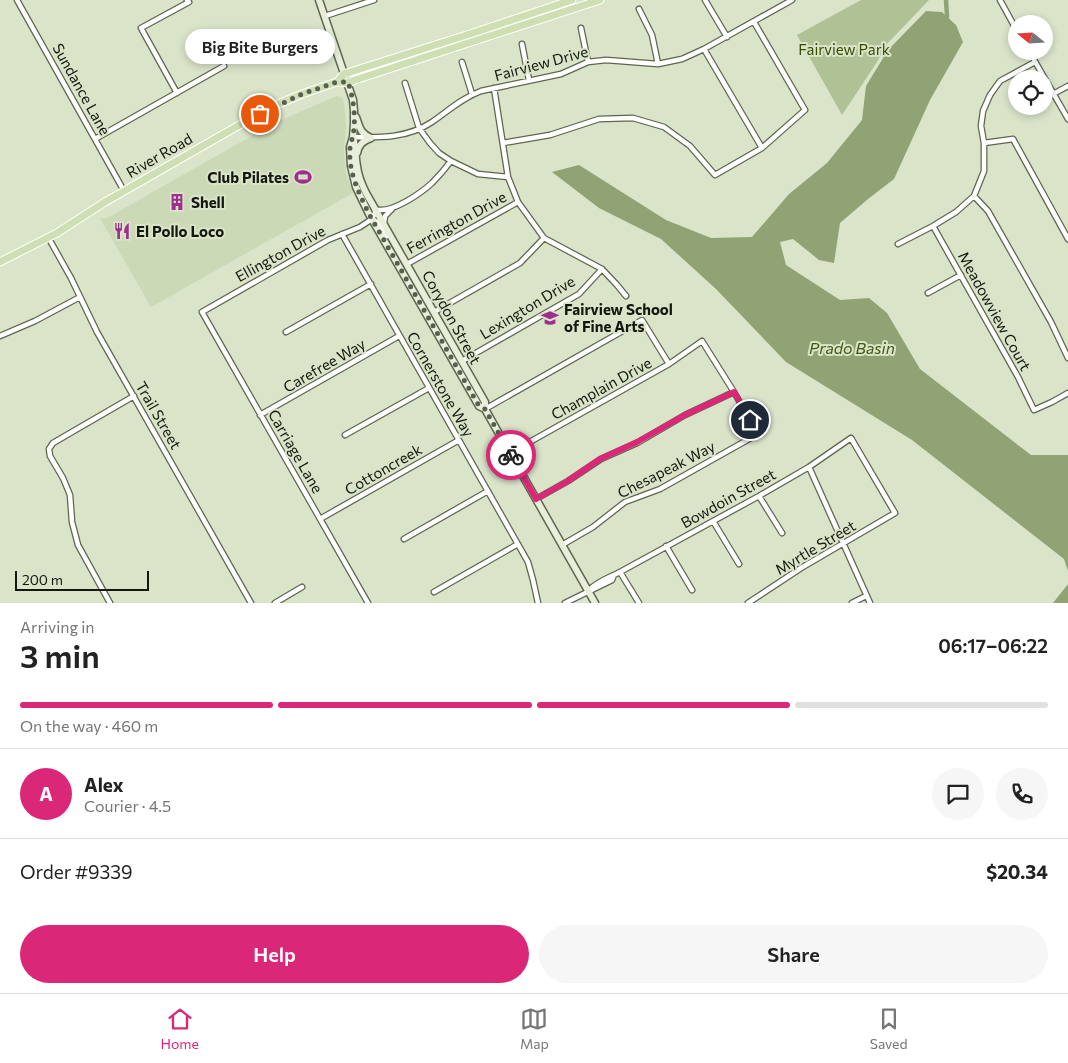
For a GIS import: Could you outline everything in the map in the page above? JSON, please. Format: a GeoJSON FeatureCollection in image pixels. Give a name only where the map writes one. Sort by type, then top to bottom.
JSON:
{"type":"FeatureCollection","features":[{"type":"Feature","properties":{"kind":"main road","name":"Corydon Street"},"geometry":{"type":"LineString","coordinates":[[319,0],[353,100],[353,137],[350,147],[351,166],[356,187],[372,219],[479,406],[485,409]]}},
{"type":"Feature","properties":{"kind":"main road"},"geometry":{"type":"LineString","coordinates":[[344,74],[572,0]]}},
{"type":"Feature","properties":{"kind":"main road","name":"River Road"},"geometry":{"type":"LineString","coordinates":[[0,262],[72,224],[124,191],[269,108],[337,82],[348,82],[458,48],[600,0]]}},
{"type":"Feature","properties":{"kind":"main road","name":"River Road"},"geometry":{"type":"LineString","coordinates":[[337,82],[344,74]]}},
{"type":"Feature","properties":{"kind":"main road"},"geometry":{"type":"LineString","coordinates":[[354,111],[361,130],[365,135],[372,138]]}},
{"type":"Feature","properties":{"kind":"main road","name":"Corydon Street"},"geometry":{"type":"LineString","coordinates":[[353,137],[361,182],[375,209],[485,402],[485,409],[596,603]]}},
{"type":"Feature","properties":{"kind":"main road"},"geometry":{"type":"LineString","coordinates":[[357,167],[360,145],[362,142],[372,138]]}},
{"type":"Feature","properties":{"kind":"street","name":"Sundance Lane"},"geometry":{"type":"LineString","coordinates":[[17,0],[124,191]]}},
{"type":"Feature","properties":{"kind":"street"},"geometry":{"type":"LineString","coordinates":[[177,93],[141,28],[189,2],[187,0]]}},
{"type":"Feature","properties":{"kind":"street"},"geometry":{"type":"LineString","coordinates":[[325,16],[374,0]]}},
{"type":"Feature","properties":{"kind":"street"},"geometry":{"type":"LineString","coordinates":[[705,0],[727,37]]}},
{"type":"Feature","properties":{"kind":"street"},"geometry":{"type":"LineString","coordinates":[[777,0],[781,6]]}},
{"type":"Feature","properties":{"kind":"street","name":"Fairview Drive"},"geometry":{"type":"LineString","coordinates":[[353,137],[372,138],[401,135],[429,123],[472,94],[561,74],[588,62],[606,60],[658,64],[682,59],[727,37],[792,0]]}},
{"type":"Feature","properties":{"kind":"street"},"geometry":{"type":"LineString","coordinates":[[1000,0],[1008,15]]}},
{"type":"Feature","properties":{"kind":"street"},"geometry":{"type":"LineString","coordinates":[[639,8],[652,35],[658,64]]}},
{"type":"Feature","properties":{"kind":"street"},"geometry":{"type":"LineString","coordinates":[[503,143],[550,135],[599,119],[633,118],[664,127],[690,146],[715,174],[762,148],[805,110],[754,22]]}},
{"type":"Feature","properties":{"kind":"street"},"geometry":{"type":"LineString","coordinates":[[581,28],[588,62]]}},
{"type":"Feature","properties":{"kind":"street"},"geometry":{"type":"LineString","coordinates":[[522,44],[529,80]]}},
{"type":"Feature","properties":{"kind":"street"},"geometry":{"type":"LineString","coordinates":[[704,49],[762,148]]}},
{"type":"Feature","properties":{"kind":"street"},"geometry":{"type":"LineString","coordinates":[[462,62],[472,94]]}},
{"type":"Feature","properties":{"kind":"street"},"geometry":{"type":"LineString","coordinates":[[898,244],[956,212],[974,196],[984,171],[984,143],[981,126],[983,111],[990,95],[1000,81],[1035,62],[1040,70]]}},
{"type":"Feature","properties":{"kind":"street"},"geometry":{"type":"LineString","coordinates":[[95,139],[224,66]]}},
{"type":"Feature","properties":{"kind":"street"},"geometry":{"type":"LineString","coordinates":[[405,83],[419,128],[439,153],[478,174],[508,176]]}},
{"type":"Feature","properties":{"kind":"street"},"geometry":{"type":"LineString","coordinates":[[1068,86],[1053,94],[1068,119]]}},
{"type":"Feature","properties":{"kind":"street"},"geometry":{"type":"LineString","coordinates":[[494,88],[508,176],[518,202],[544,238],[602,269],[626,296]]}},
{"type":"Feature","properties":{"kind":"street"},"geometry":{"type":"LineString","coordinates":[[984,143],[1013,139],[1068,239]]}},
{"type":"Feature","properties":{"kind":"street"},"geometry":{"type":"LineString","coordinates":[[384,224],[385,216],[393,208],[426,188],[442,173],[451,161]]}},
{"type":"Feature","properties":{"kind":"street"},"geometry":{"type":"LineString","coordinates":[[974,196],[988,212],[1051,322],[1068,358]]}},
{"type":"Feature","properties":{"kind":"street","name":"Ferrington Drive"},"geometry":{"type":"LineString","coordinates":[[407,264],[518,202]]}},
{"type":"Feature","properties":{"kind":"street"},"geometry":{"type":"LineString","coordinates":[[372,219],[376,213],[375,209],[393,208]]}},
{"type":"Feature","properties":{"kind":"street","name":"Ellington Drive"},"geometry":{"type":"LineString","coordinates":[[202,312],[328,240],[360,227],[372,219]]}},
{"type":"Feature","properties":{"kind":"street","name":"Corydon Street"},"geometry":{"type":"LineString","coordinates":[[372,219],[379,223],[388,238],[392,239]]}},
{"type":"Feature","properties":{"kind":"street","name":"Meadowview Court"},"geometry":{"type":"LineString","coordinates":[[933,226],[1018,377],[1034,410],[1068,393]]}},
{"type":"Feature","properties":{"kind":"street","name":"Cornerstone Way"},"geometry":{"type":"LineString","coordinates":[[342,234],[528,562],[538,603]]}},
{"type":"Feature","properties":{"kind":"street","name":"Trail Street"},"geometry":{"type":"LineString","coordinates":[[48,237],[97,332],[251,603]]}},
{"type":"Feature","properties":{"kind":"street"},"geometry":{"type":"LineString","coordinates":[[434,312],[520,263],[544,238]]}},
{"type":"Feature","properties":{"kind":"street","name":"Lexington Drive"},"geometry":{"type":"LineString","coordinates":[[462,361],[579,294],[602,269]]}},
{"type":"Feature","properties":{"kind":"street"},"geometry":{"type":"LineString","coordinates":[[928,293],[961,275]]}},
{"type":"Feature","properties":{"kind":"street"},"geometry":{"type":"LineString","coordinates":[[286,332],[371,284]]}},
{"type":"Feature","properties":{"kind":"street"},"geometry":{"type":"LineString","coordinates":[[0,336],[35,321],[80,297]]}},
{"type":"Feature","properties":{"kind":"street","name":"Carriage Lane"},"geometry":{"type":"LineString","coordinates":[[202,312],[368,603]]}},
{"type":"Feature","properties":{"kind":"street"},"geometry":{"type":"LineString","coordinates":[[485,409],[642,320],[669,364]]}},
{"type":"Feature","properties":{"kind":"street","name":"Carefree Way"},"geometry":{"type":"LineString","coordinates":[[260,415],[399,336]]}},
{"type":"Feature","properties":{"kind":"street","name":"Champlain Drive"},"geometry":{"type":"LineString","coordinates":[[510,453],[669,364],[702,341],[734,392]]}},
{"type":"Feature","properties":{"kind":"street"},"geometry":{"type":"LineString","coordinates":[[345,435],[429,388]]}},
{"type":"Feature","properties":{"kind":"street"},"geometry":{"type":"LineString","coordinates":[[536,499],[568,481],[600,459],[734,392]]}},
{"type":"Feature","properties":{"kind":"street","name":"Chesapeak Way"},"geometry":{"type":"LineString","coordinates":[[562,545],[593,527],[625,502],[660,489],[758,434],[734,392]]}},
{"type":"Feature","properties":{"kind":"street"},"geometry":{"type":"LineString","coordinates":[[110,603],[78,545],[72,522],[70,495],[63,478],[50,456],[49,449],[53,443],[134,396]]}},
{"type":"Feature","properties":{"kind":"street","name":"Bowdoin Street"},"geometry":{"type":"LineString","coordinates":[[565,603],[596,589],[612,580],[614,575],[759,496],[809,467],[851,438],[895,513]]}},
{"type":"Feature","properties":{"kind":"street","name":"Cottoncreek"},"geometry":{"type":"LineString","coordinates":[[320,519],[459,440]]}},
{"type":"Feature","properties":{"kind":"street"},"geometry":{"type":"LineString","coordinates":[[809,467],[870,603]]}},
{"type":"Feature","properties":{"kind":"street"},"geometry":{"type":"LineString","coordinates":[[404,539],[488,491]]}},
{"type":"Feature","properties":{"kind":"street"},"geometry":{"type":"LineString","coordinates":[[759,496],[782,533]]}},
{"type":"Feature","properties":{"kind":"street","name":"Myrtle Street"},"geometry":{"type":"LineString","coordinates":[[748,603],[801,568],[895,513]]}},
{"type":"Feature","properties":{"kind":"street"},"geometry":{"type":"LineString","coordinates":[[713,521],[738,564]]}},
{"type":"Feature","properties":{"kind":"street"},"geometry":{"type":"LineString","coordinates":[[434,592],[518,544]]}},
{"type":"Feature","properties":{"kind":"street"},"geometry":{"type":"LineString","coordinates":[[666,546],[692,590]]}},
{"type":"Feature","properties":{"kind":"street"},"geometry":{"type":"LineString","coordinates":[[620,572],[639,603]]}},
{"type":"Feature","properties":{"kind":"street"},"geometry":{"type":"LineString","coordinates":[[275,603],[302,587]]}},
{"type":"Feature","properties":{"kind":"street"},"geometry":{"type":"LineString","coordinates":[[852,603],[866,596]]}},
{"type":"Feature","properties":{"kind":"shaded area"},"geometry":{"type":"Polygon","coordinates":[[[337,96],[343,98],[346,127],[344,151],[346,173],[353,193],[151,307],[100,218],[107,218],[288,117],[337,96]]]}},
{"type":"Feature","properties":{"kind":"green space","name":"Fairview Park"},"geometry":{"type":"Polygon","coordinates":[[[861,0],[929,0],[886,45],[842,115],[797,35],[861,0]]]}},
{"type":"Feature","properties":{"kind":"water","name":"Prado Basin"},"geometry":{"type":"Polygon","coordinates":[[[926,11],[942,12],[956,25],[963,42],[930,100],[894,179],[840,223],[834,263],[819,260],[793,239],[780,242],[786,265],[840,300],[869,298],[887,313],[920,369],[1031,455],[1068,455],[1068,571],[1064,559],[912,440],[786,362],[716,289],[661,239],[599,208],[552,172],[579,165],[666,220],[711,238],[752,237],[789,194],[827,163],[862,120],[866,86],[888,50],[926,11]]]}},
{"type":"Feature","properties":{"kind":"water"},"geometry":{"type":"Polygon","coordinates":[[[1068,584],[1068,603],[1053,603],[1068,584]]]}},
{"type":"Feature","properties":{"kind":"waterway"},"geometry":{"type":"LineString","coordinates":[[946,0],[946,21]]}},
{"type":"Feature","properties":{"kind":"way so far"},"geometry":{"type":"LineString","coordinates":[[260,114],[269,108],[302,94],[337,82],[348,82],[354,111],[353,137],[350,147],[351,166],[356,187],[369,214],[479,406],[485,409],[511,455]]}},
{"type":"Feature","properties":{"kind":"place","name":"Big Bite Burgers"},"geometry":{"type":"Point","coordinates":[260,114]}},
{"type":"Feature","properties":{"kind":"place","name":"Club Pilates"},"geometry":{"type":"Point","coordinates":[303,177]}},
{"type":"Feature","properties":{"kind":"place","name":"Shell"},"geometry":{"type":"Point","coordinates":[177,202]}},
{"type":"Feature","properties":{"kind":"place","name":"El Pollo Loco"},"geometry":{"type":"Point","coordinates":[122,231]}},
{"type":"Feature","properties":{"kind":"place","name":"Fairview School of Fine Arts"},"geometry":{"type":"Point","coordinates":[550,318]}},
{"type":"Feature","properties":{"kind":"route"},"geometry":{"type":"LineString","coordinates":[[511,455],[536,499],[568,481],[600,459],[734,392],[750,420]]}}]}
